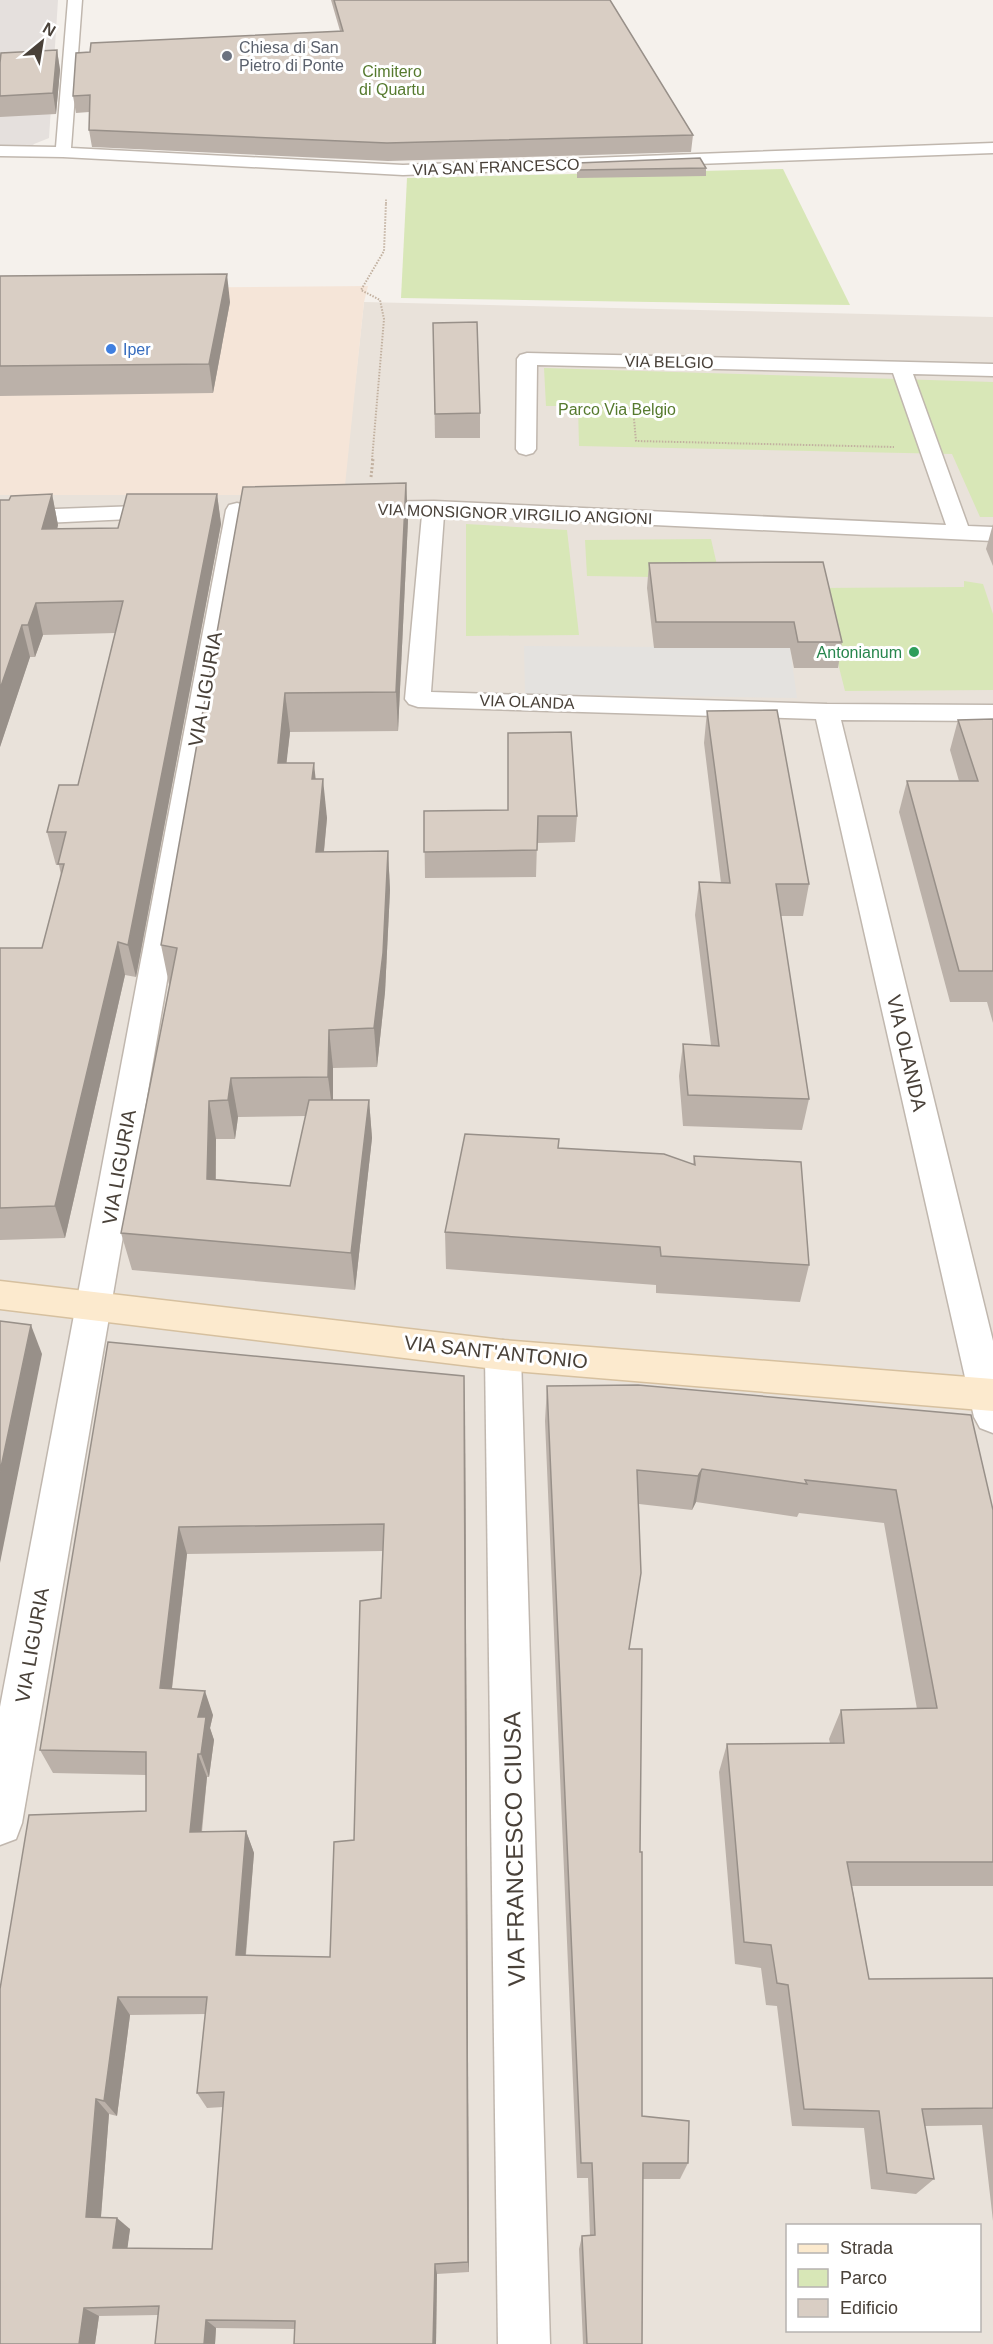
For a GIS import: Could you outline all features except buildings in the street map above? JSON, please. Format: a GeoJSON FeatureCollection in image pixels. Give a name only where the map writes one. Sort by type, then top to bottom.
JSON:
{"type":"FeatureCollection","features":[{"type":"Feature","properties":{"kind":"street"},"geometry":{"type":"LineString","coordinates":[[63,152],[75,0]]}},
{"type":"Feature","properties":{"kind":"street","name":"VIA SAN FRANCESCO"},"geometry":{"type":"LineString","coordinates":[[0,151],[63,152],[388,169],[761,158],[993,148]]}},
{"type":"Feature","properties":{"kind":"street","name":"VIA BELGIO"},"geometry":{"type":"LineString","coordinates":[[526,449],[527,359],[993,370]]}},
{"type":"Feature","properties":{"kind":"street"},"geometry":{"type":"LineString","coordinates":[[901,369],[960,534]]}},
{"type":"Feature","properties":{"kind":"street","name":"VIA MONSIGNOR VIRGILIO ANGIONI"},"geometry":{"type":"LineString","coordinates":[[337,509],[434,508],[993,534]]}},
{"type":"Feature","properties":{"kind":"street","name":"VIA OLANDA"},"geometry":{"type":"LineString","coordinates":[[434,508],[418,699],[826,712],[993,713]]}},
{"type":"Feature","properties":{"kind":"street","name":"VIA LIGURIA"},"geometry":{"type":"LineString","coordinates":[[0,1824],[235,510]]}},
{"type":"Feature","properties":{"kind":"street"},"geometry":{"type":"LineString","coordinates":[[0,518],[190,512]]}},
{"type":"Feature","properties":{"kind":"street","name":"VIA OLANDA"},"geometry":{"type":"LineString","coordinates":[[826,712],[991,1402]]}},
{"type":"Feature","properties":{"kind":"street","name":"VIA SANT'ANTONIO"},"geometry":{"type":"LineString","coordinates":[[0,1295],[503,1354],[991,1402]]}},
{"type":"Feature","properties":{"kind":"street","name":"VIA FRANCESCO CIUSA"},"geometry":{"type":"LineString","coordinates":[[503,1354],[524,2344]]}},
{"type":"Feature","properties":{"kind":"path"},"geometry":{"type":"LineString","coordinates":[[368,509],[384,319],[380,300],[361,290],[384,251],[386,188],[391,178],[388,169]]}},
{"type":"Feature","properties":{"kind":"path"},"geometry":{"type":"LineString","coordinates":[[526,406],[633,408],[636,441],[930,448]]}},
{"type":"Feature","properties":{"kind":"shaded area"},"geometry":{"type":"Polygon","coordinates":[[[0,0],[58,0],[49,138],[34,144],[23,156],[0,156],[0,0]]]}},
{"type":"Feature","properties":{"kind":"shaded area"},"geometry":{"type":"Polygon","coordinates":[[[368,286],[364,302],[344,495],[0,495],[0,289],[368,286]]]}},
{"type":"Feature","properties":{"kind":"shaded area"},"geometry":{"type":"Polygon","coordinates":[[[364,302],[993,317],[993,2344],[0,2344],[0,495],[343,495],[364,302]]]}},
{"type":"Feature","properties":{"kind":"shaded area"},"geometry":{"type":"Polygon","coordinates":[[[524,646],[790,648],[797,698],[525,694],[524,646]]]}},
{"type":"Feature","properties":{"kind":"green space"},"geometry":{"type":"Polygon","coordinates":[[[783,169],[850,305],[401,298],[407,178],[783,169]]]}},
{"type":"Feature","properties":{"kind":"green space","name":"Parco Via Belgio"},"geometry":{"type":"Polygon","coordinates":[[[544,368],[993,382],[993,517],[980,517],[952,454],[579,446],[578,406],[546,406],[544,368]]]}},
{"type":"Feature","properties":{"kind":"green space"},"geometry":{"type":"Polygon","coordinates":[[[466,524],[567,530],[579,635],[466,636],[466,524]]]}},
{"type":"Feature","properties":{"kind":"green space"},"geometry":{"type":"Polygon","coordinates":[[[711,539],[720,578],[587,576],[585,540],[711,539]]]}},
{"type":"Feature","properties":{"kind":"green space","name":"Antonianum"},"geometry":{"type":"Polygon","coordinates":[[[964,581],[983,584],[993,614],[993,690],[845,691],[819,588],[964,587],[964,581]]]}},
{"type":"Feature","properties":{"kind":"place","name":"Chiesa di San Pietro di Ponte"},"geometry":{"type":"Point","coordinates":[227,56]}},
{"type":"Feature","properties":{"kind":"place","name":"Iper"},"geometry":{"type":"Point","coordinates":[111,349]}},
{"type":"Feature","properties":{"kind":"place","name":"Antonianum"},"geometry":{"type":"Point","coordinates":[914,652]}},
{"type":"Feature","properties":{"kind":"park label","name":"Cimitero di Quartu"},"geometry":{"type":"Point","coordinates":[392,80]}}]}
